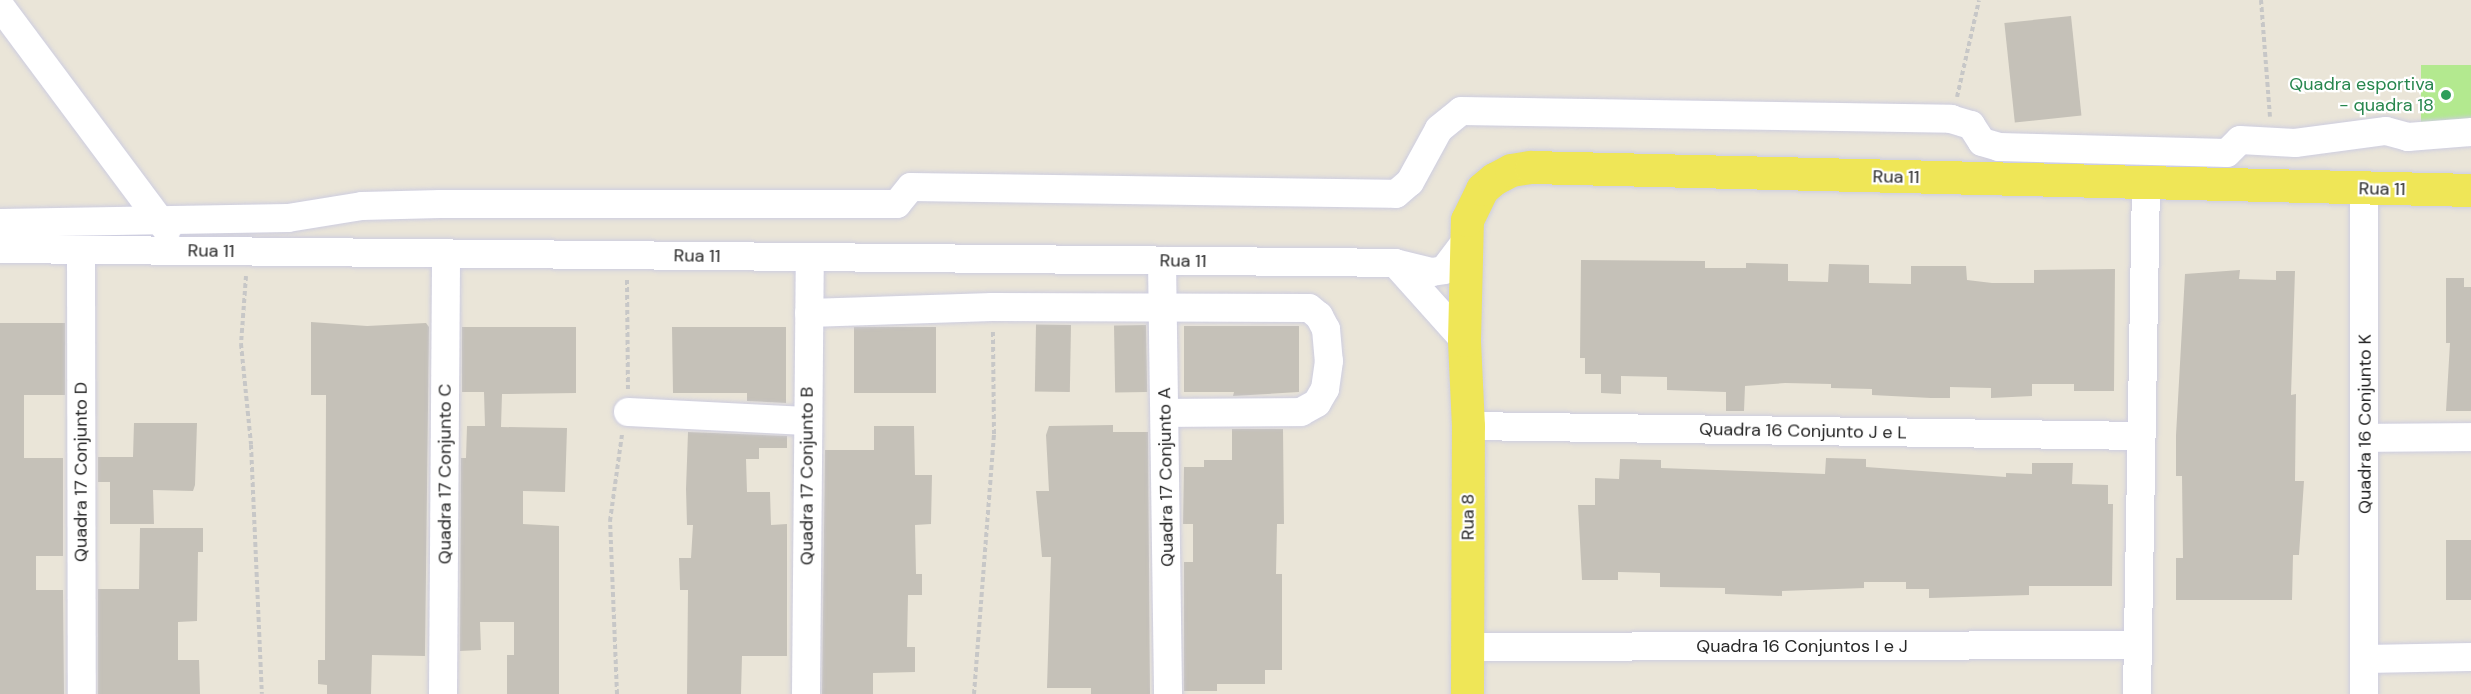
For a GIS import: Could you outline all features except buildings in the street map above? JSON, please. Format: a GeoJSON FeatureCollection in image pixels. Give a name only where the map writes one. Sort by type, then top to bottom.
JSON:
{"type":"FeatureCollection","features":[{"type":"Feature","properties":{"kind":"main road","name":"Rua 11"},"geometry":{"type":"LineString","coordinates":[[1464,339],[1467,220],[1482,189],[1511,170],[1531,167],[2471,190]]}},
{"type":"Feature","properties":{"kind":"main road","name":"Rua 8"},"geometry":{"type":"LineString","coordinates":[[1464,339],[1468,426],[1467,694]]}},
{"type":"Feature","properties":{"kind":"street"},"geometry":{"type":"LineString","coordinates":[[0,6],[159,218],[181,251]]}},
{"type":"Feature","properties":{"kind":"street"},"geometry":{"type":"LineString","coordinates":[[0,223],[159,218],[288,218],[362,206],[440,204],[897,204],[911,187],[1396,194],[1410,182],[1439,129],[1461,111],[1951,118],[1971,125],[1982,142],[1999,147],[2227,153],[2240,140],[2295,143],[2386,131],[2408,137],[2471,132]]}},
{"type":"Feature","properties":{"kind":"street"},"geometry":{"type":"LineString","coordinates":[[2137,694],[2139,436],[2146,182]]}},
{"type":"Feature","properties":{"kind":"street","name":"Quadra 16 Conjunto K"},"geometry":{"type":"LineString","coordinates":[[2364,189],[2366,659],[2364,694]]}},
{"type":"Feature","properties":{"kind":"street","name":"Rua 11"},"geometry":{"type":"LineString","coordinates":[[0,249],[1395,263],[1432,272],[1444,270],[1467,240]]}},
{"type":"Feature","properties":{"kind":"street","name":"Quadra 17 Conjunto D"},"geometry":{"type":"LineString","coordinates":[[81,250],[82,694]]}},
{"type":"Feature","properties":{"kind":"street","name":"Quadra 17 Conjunto C"},"geometry":{"type":"LineString","coordinates":[[443,694],[446,254]]}},
{"type":"Feature","properties":{"kind":"street","name":"Quadra 17 Conjunto B"},"geometry":{"type":"LineString","coordinates":[[806,694],[810,258]]}},
{"type":"Feature","properties":{"kind":"street","name":"Quadra 17 Conjunto A"},"geometry":{"type":"LineString","coordinates":[[1162,261],[1167,412],[1168,694]]}},
{"type":"Feature","properties":{"kind":"street"},"geometry":{"type":"LineString","coordinates":[[1395,263],[1464,339]]}},
{"type":"Feature","properties":{"kind":"street"},"geometry":{"type":"LineString","coordinates":[[809,312],[992,307],[1309,308],[1326,329],[1329,361],[1326,389],[1317,403],[1301,412],[1167,412]]}},
{"type":"Feature","properties":{"kind":"street"},"geometry":{"type":"LineString","coordinates":[[628,412],[807,421]]}},
{"type":"Feature","properties":{"kind":"street","name":"Quadra 16 Conjunto J e L"},"geometry":{"type":"LineString","coordinates":[[1468,426],[2139,436]]}},
{"type":"Feature","properties":{"kind":"street"},"geometry":{"type":"LineString","coordinates":[[2365,438],[2471,437]]}},
{"type":"Feature","properties":{"kind":"street","name":"Quadra 16 Conjuntos I e J"},"geometry":{"type":"LineString","coordinates":[[1467,647],[2138,645]]}},
{"type":"Feature","properties":{"kind":"street"},"geometry":{"type":"LineString","coordinates":[[2366,659],[2471,657]]}},
{"type":"Feature","properties":{"kind":"path"},"geometry":{"type":"LineString","coordinates":[[1951,118],[1979,0]]}},
{"type":"Feature","properties":{"kind":"path"},"geometry":{"type":"LineString","coordinates":[[2261,0],[2272,142]]}},
{"type":"Feature","properties":{"kind":"path"},"geometry":{"type":"LineString","coordinates":[[249,252],[241,344],[251,445],[262,694]]}},
{"type":"Feature","properties":{"kind":"path"},"geometry":{"type":"LineString","coordinates":[[617,694],[610,521],[617,456],[628,412],[627,256]]}},
{"type":"Feature","properties":{"kind":"path"},"geometry":{"type":"LineString","coordinates":[[974,694],[994,434],[992,307]]}},
{"type":"Feature","properties":{"kind":"green space","name":"Quadra esportiva - quadra 18"},"geometry":{"type":"Polygon","coordinates":[[[2421,65],[2471,65],[2471,125],[2421,125],[2421,65]]]}},
{"type":"Feature","properties":{"kind":"place","name":"Quadra esportiva - quadra 18"},"geometry":{"type":"Point","coordinates":[2446,95]}}]}
